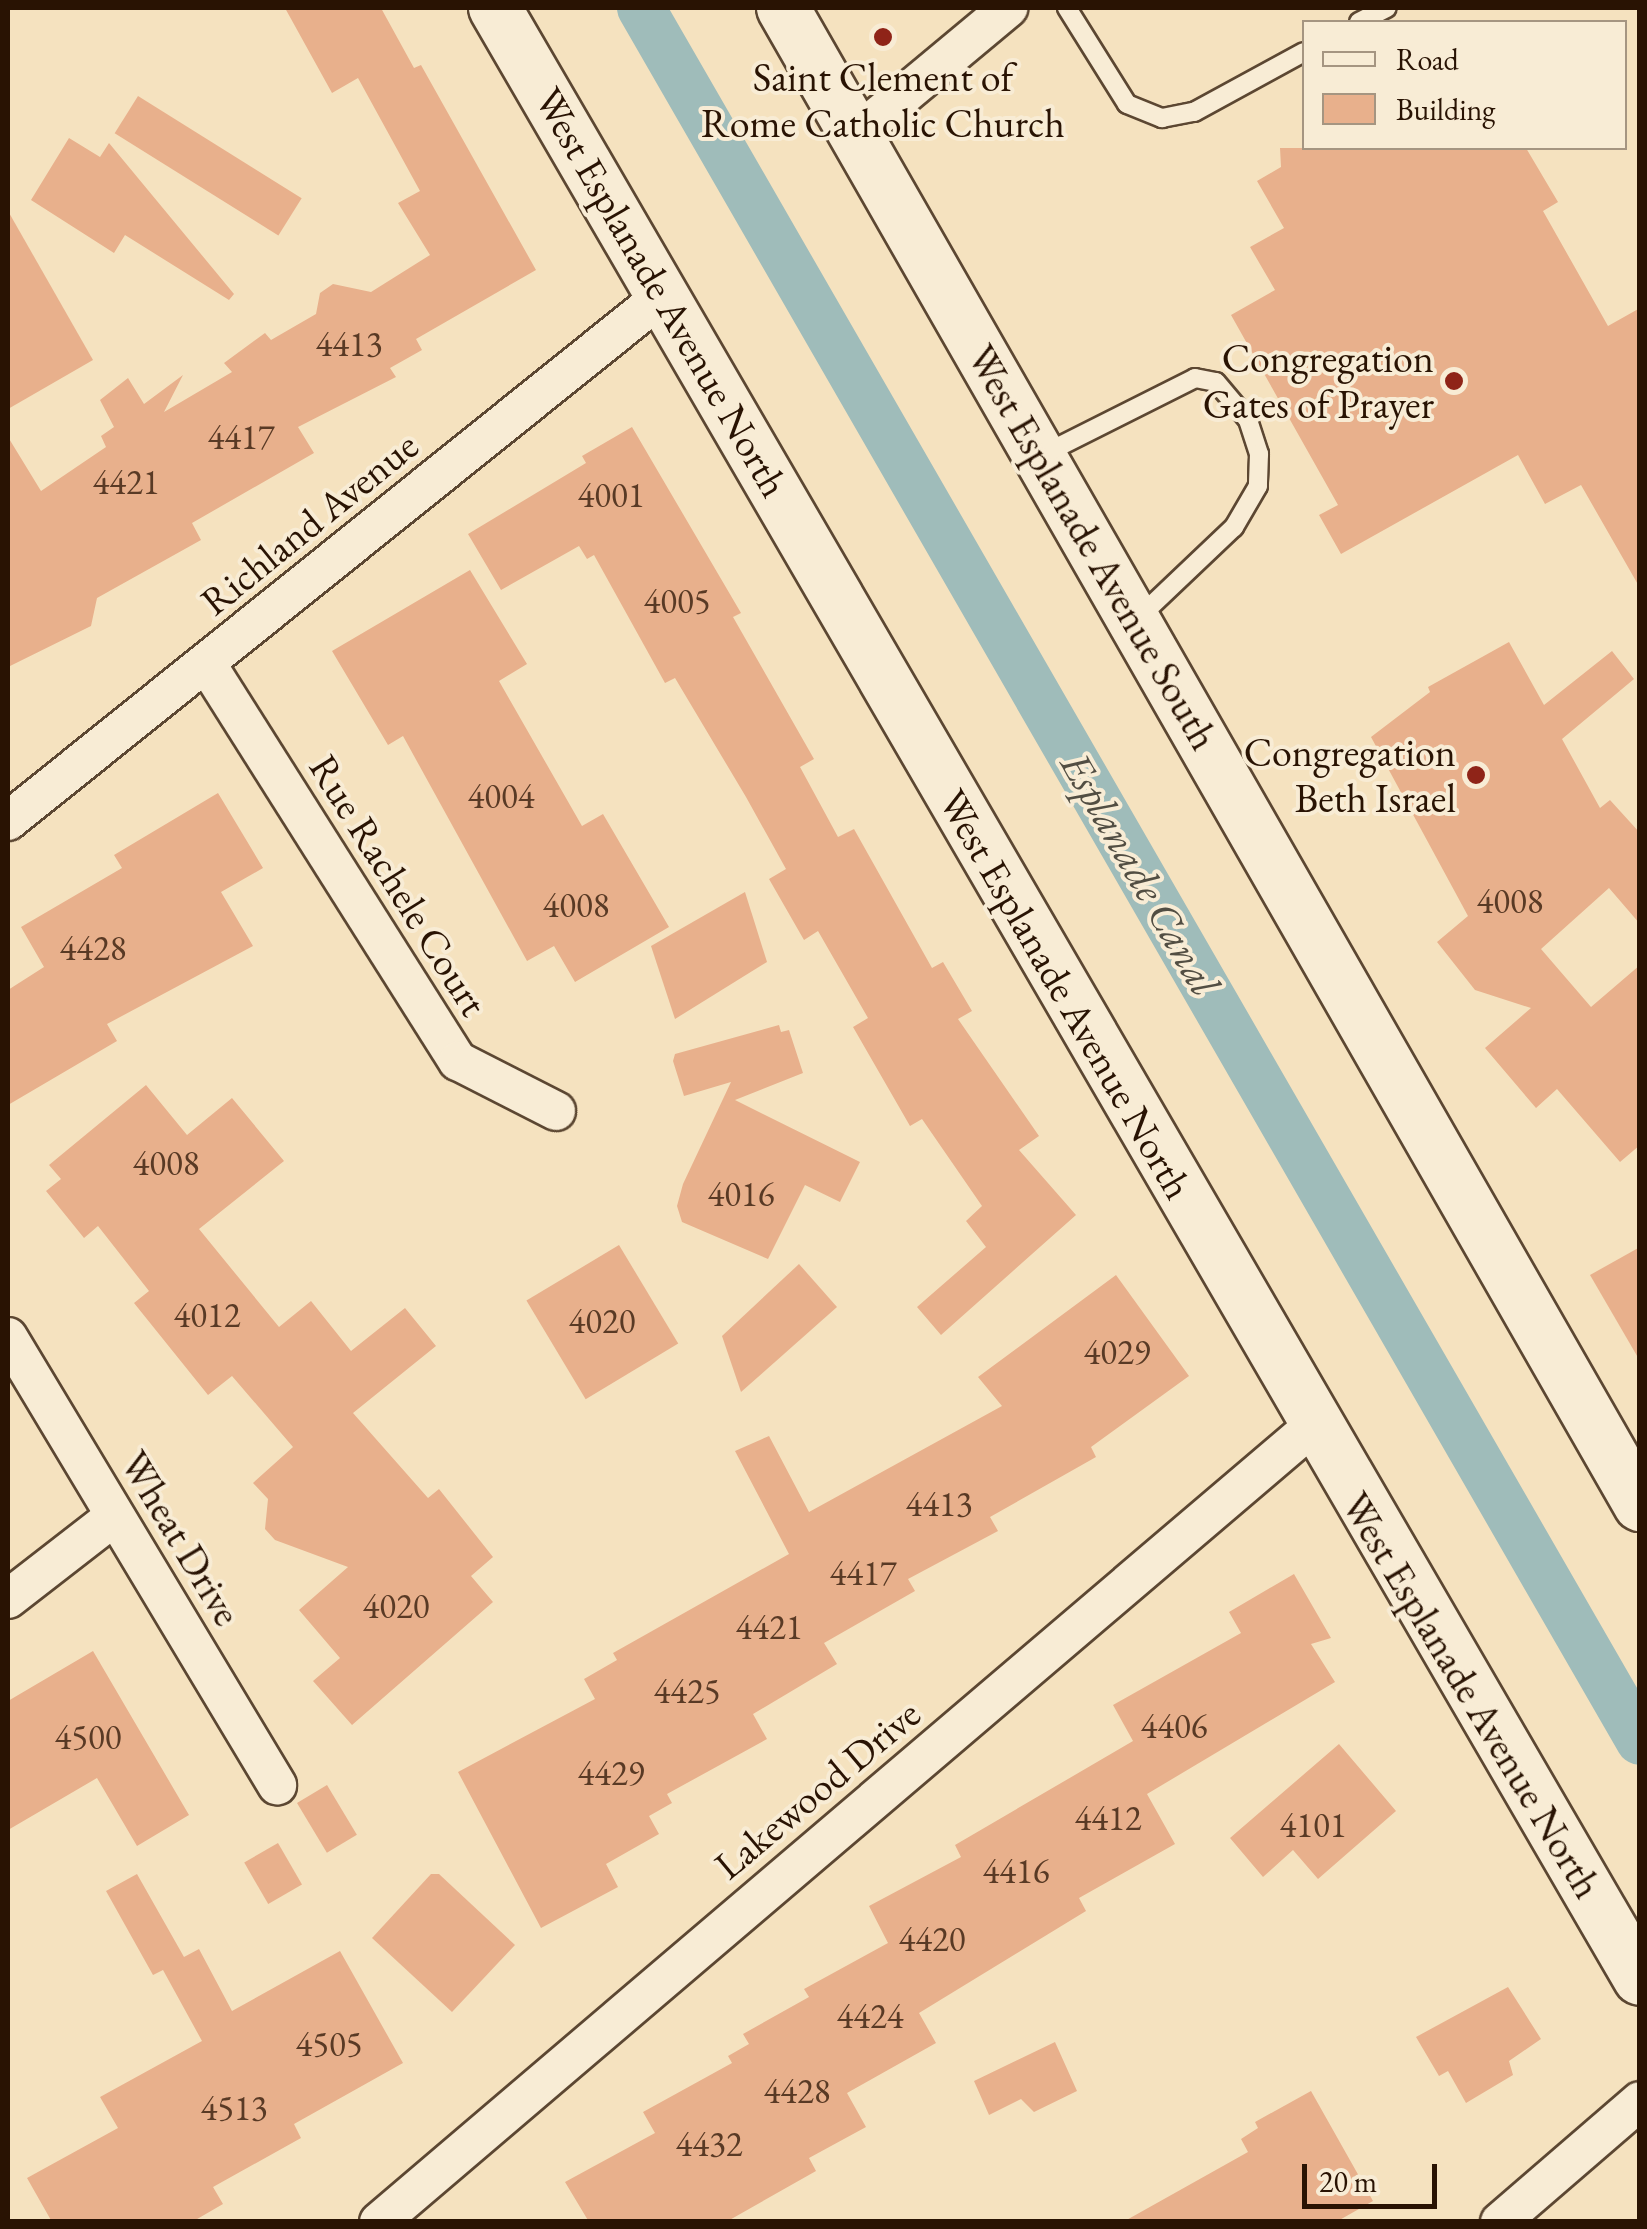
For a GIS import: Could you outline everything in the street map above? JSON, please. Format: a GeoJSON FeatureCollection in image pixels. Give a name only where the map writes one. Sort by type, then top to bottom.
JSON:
{"type":"FeatureCollection","features":[{"type":"Feature","properties":{"kind":"main road","name":"West Esplanade Avenue North"},"geometry":{"type":"LineString","coordinates":[[496,8],[666,293],[1313,1426],[1640,1979]]}},
{"type":"Feature","properties":{"kind":"main road","name":"West Esplanade Avenue South"},"geometry":{"type":"LineString","coordinates":[[783,8],[1640,1504]]}},
{"type":"Feature","properties":{"kind":"street"},"geometry":{"type":"LineString","coordinates":[[856,134],[1008,8]]}},
{"type":"Feature","properties":{"kind":"street","name":"Richland Avenue"},"geometry":{"type":"LineString","coordinates":[[8,821],[666,293]]}},
{"type":"Feature","properties":{"kind":"street","name":"Rue Rachele Court"},"geometry":{"type":"LineString","coordinates":[[206,663],[458,1062],[556,1110]]}},
{"type":"Feature","properties":{"kind":"street","name":"Wheat Drive"},"geometry":{"type":"LineString","coordinates":[[8,1337],[277,1785]]}},
{"type":"Feature","properties":{"kind":"street","name":"Lakewood Drive"},"geometry":{"type":"LineString","coordinates":[[379,2222],[1313,1426]]}},
{"type":"Feature","properties":{"kind":"street"},"geometry":{"type":"LineString","coordinates":[[8,1599],[115,1516]]}},
{"type":"Feature","properties":{"kind":"street"},"geometry":{"type":"LineString","coordinates":[[1500,2222],[1640,2101]]}},
{"type":"Feature","properties":{"kind":"lane"},"geometry":{"type":"LineString","coordinates":[[1067,8],[1128,104],[1162,118],[1194,112],[1302,53]]}},
{"type":"Feature","properties":{"kind":"lane"},"geometry":{"type":"LineString","coordinates":[[1364,20],[1387,8]]}},
{"type":"Feature","properties":{"kind":"lane"},"geometry":{"type":"LineString","coordinates":[[1040,456],[1195,378],[1216,382],[1248,420],[1259,454],[1258,486],[1234,527],[1134,621]]}},
{"type":"Feature","properties":{"kind":"building"},"geometry":{"type":"Polygon","coordinates":[[[285,8],[381,8],[414,68],[421,65],[536,270],[416,339],[422,350],[390,368],[396,377],[298,427],[314,453],[192,523],[201,540],[97,598],[91,626],[8,667],[8,437],[41,491],[106,447],[101,436],[114,427],[100,400],[128,378],[144,404],[183,375],[164,412],[232,372],[224,363],[265,333],[271,340],[316,314],[320,293],[333,284],[371,292],[430,255],[398,203],[420,191],[358,78],[332,93],[285,8]]]}},
{"type":"Feature","properties":{"kind":"building"},"geometry":{"type":"Polygon","coordinates":[[[138,96],[302,198],[278,236],[115,133],[138,96]]]}},
{"type":"Feature","properties":{"kind":"building"},"geometry":{"type":"Polygon","coordinates":[[[69,138],[100,157],[109,143],[234,294],[229,300],[125,235],[114,253],[31,200],[69,138]]]}},
{"type":"Feature","properties":{"kind":"building","name":"Congregation Gates of Prayer"},"geometry":{"type":"Polygon","coordinates":[[[1280,148],[1527,150],[1558,202],[1543,211],[1608,326],[1640,308],[1640,588],[1581,485],[1545,504],[1518,455],[1341,554],[1319,515],[1338,505],[1231,315],[1275,290],[1250,247],[1284,228],[1257,181],[1281,167],[1280,148]]]}},
{"type":"Feature","properties":{"kind":"building"},"geometry":{"type":"Polygon","coordinates":[[[8,211],[93,360],[8,409],[8,211]]]}},
{"type":"Feature","properties":{"kind":"building"},"geometry":{"type":"Polygon","coordinates":[[[632,427],[741,613],[733,617],[814,759],[800,767],[838,837],[854,829],[932,968],[943,962],[972,1011],[958,1019],[1039,1136],[1019,1150],[1076,1215],[941,1335],[917,1307],[986,1247],[966,1221],[982,1206],[922,1119],[910,1126],[853,1027],[868,1018],[818,931],[804,940],[769,879],[786,869],[746,797],[675,678],[665,683],[594,555],[587,559],[579,546],[501,590],[468,534],[586,463],[582,456],[632,427]]]}},
{"type":"Feature","properties":{"kind":"building"},"geometry":{"type":"Polygon","coordinates":[[[470,570],[527,664],[499,681],[582,826],[603,814],[669,927],[575,982],[554,946],[527,961],[403,736],[388,745],[332,651],[470,570]]]}},
{"type":"Feature","properties":{"kind":"building"},"geometry":{"type":"Polygon","coordinates":[[[1509,642],[1544,705],[1612,651],[1634,679],[1562,739],[1600,808],[1610,800],[1640,833],[1640,924],[1609,888],[1541,949],[1591,1007],[1640,965],[1640,1145],[1620,1162],[1557,1089],[1536,1108],[1485,1048],[1531,1008],[1475,990],[1437,942],[1468,916],[1371,737],[1430,692],[1428,687],[1509,642]]]}},
{"type":"Feature","properties":{"kind":"building"},"geometry":{"type":"Polygon","coordinates":[[[218,793],[263,868],[221,892],[253,946],[107,1024],[117,1041],[8,1105],[8,990],[44,967],[21,927],[122,868],[114,855],[218,793]]]}},
{"type":"Feature","properties":{"kind":"building"},"geometry":{"type":"Polygon","coordinates":[[[745,892],[767,962],[675,1019],[651,946],[745,892]]]}},
{"type":"Feature","properties":{"kind":"building"},"geometry":{"type":"Polygon","coordinates":[[[779,1025],[781,1032],[789,1030],[803,1073],[735,1100],[860,1162],[840,1202],[805,1185],[768,1259],[682,1222],[677,1206],[683,1184],[731,1082],[684,1096],[673,1061],[675,1054],[779,1025]]]}},
{"type":"Feature","properties":{"kind":"building"},"geometry":{"type":"Polygon","coordinates":[[[146,1085],[187,1135],[232,1098],[284,1161],[199,1229],[279,1327],[311,1301],[351,1351],[405,1308],[436,1346],[353,1413],[428,1498],[439,1489],[493,1557],[471,1576],[493,1602],[352,1725],[313,1681],[340,1658],[299,1610],[348,1567],[275,1540],[265,1529],[268,1499],[253,1483],[293,1447],[232,1376],[208,1395],[134,1303],[149,1291],[98,1226],[84,1238],[46,1191],[61,1179],[49,1165],[146,1085]]]}},
{"type":"Feature","properties":{"kind":"building"},"geometry":{"type":"Polygon","coordinates":[[[619,1245],[678,1344],[586,1399],[526,1301],[619,1245]]]}},
{"type":"Feature","properties":{"kind":"building"},"geometry":{"type":"Polygon","coordinates":[[[1640,1247],[1640,1361],[1590,1275],[1640,1247]]]}},
{"type":"Feature","properties":{"kind":"building"},"geometry":{"type":"Polygon","coordinates":[[[799,1264],[837,1307],[741,1392],[722,1336],[799,1264]]]}},
{"type":"Feature","properties":{"kind":"building"},"geometry":{"type":"Polygon","coordinates":[[[1116,1275],[1189,1376],[1091,1447],[1096,1457],[990,1517],[998,1531],[908,1579],[915,1591],[824,1643],[837,1664],[753,1714],[767,1739],[667,1794],[672,1803],[649,1816],[659,1834],[606,1864],[618,1887],[541,1928],[458,1772],[595,1699],[584,1679],[617,1660],[613,1653],[789,1554],[735,1451],[769,1436],[809,1512],[1002,1406],[978,1377],[1116,1275]]]}},
{"type":"Feature","properties":{"kind":"building"},"geometry":{"type":"Polygon","coordinates":[[[1294,1574],[1331,1638],[1311,1644],[1335,1682],[1147,1794],[1175,1844],[1079,1898],[1086,1911],[919,2013],[936,2043],[847,2093],[866,2127],[809,2158],[816,2171],[726,2222],[589,2222],[565,2182],[655,2133],[643,2112],[732,2063],[728,2056],[749,2044],[743,2034],[809,1997],[804,1989],[888,1943],[869,1906],[961,1857],[955,1845],[1133,1741],[1113,1705],[1241,1633],[1229,1612],[1294,1574]]]}},
{"type":"Feature","properties":{"kind":"building"},"geometry":{"type":"Polygon","coordinates":[[[93,1651],[189,1815],[137,1846],[97,1778],[8,1830],[8,1701],[93,1651]]]}},
{"type":"Feature","properties":{"kind":"building"},"geometry":{"type":"Polygon","coordinates":[[[1339,1744],[1396,1811],[1318,1879],[1293,1850],[1263,1877],[1230,1838],[1339,1744]]]}},
{"type":"Feature","properties":{"kind":"building"},"geometry":{"type":"Polygon","coordinates":[[[327,1785],[357,1835],[327,1853],[297,1803],[327,1785]]]}},
{"type":"Feature","properties":{"kind":"building"},"geometry":{"type":"Polygon","coordinates":[[[278,1843],[302,1885],[268,1904],[244,1862],[278,1843]]]}},
{"type":"Feature","properties":{"kind":"building"},"geometry":{"type":"Polygon","coordinates":[[[137,1874],[184,1957],[199,1949],[232,2011],[340,1951],[403,2063],[294,2124],[301,2138],[213,2187],[223,2204],[192,2222],[52,2222],[27,2178],[118,2128],[100,2097],[202,2041],[163,1970],[153,1975],[106,1891],[137,1874]]]}},
{"type":"Feature","properties":{"kind":"building"},"geometry":{"type":"Polygon","coordinates":[[[431,1874],[439,1874],[515,1945],[452,2012],[372,1938],[431,1874]]]}},
{"type":"Feature","properties":{"kind":"building"},"geometry":{"type":"Polygon","coordinates":[[[1508,1987],[1541,2039],[1509,2061],[1513,2075],[1466,2103],[1448,2071],[1439,2076],[1416,2037],[1508,1987]]]}},
{"type":"Feature","properties":{"kind":"building"},"geometry":{"type":"Polygon","coordinates":[[[1055,2042],[1077,2091],[1034,2112],[1021,2099],[989,2115],[974,2081],[1055,2042]]]}},
{"type":"Feature","properties":{"kind":"building"},"geometry":{"type":"Polygon","coordinates":[[[1311,2091],[1373,2201],[1336,2222],[1123,2222],[1248,2152],[1241,2139],[1258,2128],[1255,2122],[1311,2091]]]}},
{"type":"Feature","properties":{"kind":"waterway","name":"Esplanade Canal"},"geometry":{"type":"LineString","coordinates":[[641,8],[1640,1741]]}},
{"type":"Feature","properties":{"kind":"place","name":"Saint Clement of Rome Catholic Church"},"geometry":{"type":"Point","coordinates":[883,37]}},
{"type":"Feature","properties":{"kind":"place","name":"Congregation Gates of Prayer"},"geometry":{"type":"Point","coordinates":[1454,381]}},
{"type":"Feature","properties":{"kind":"place","name":"Congregation Beth Israel"},"geometry":{"type":"Point","coordinates":[1476,775]}}]}
